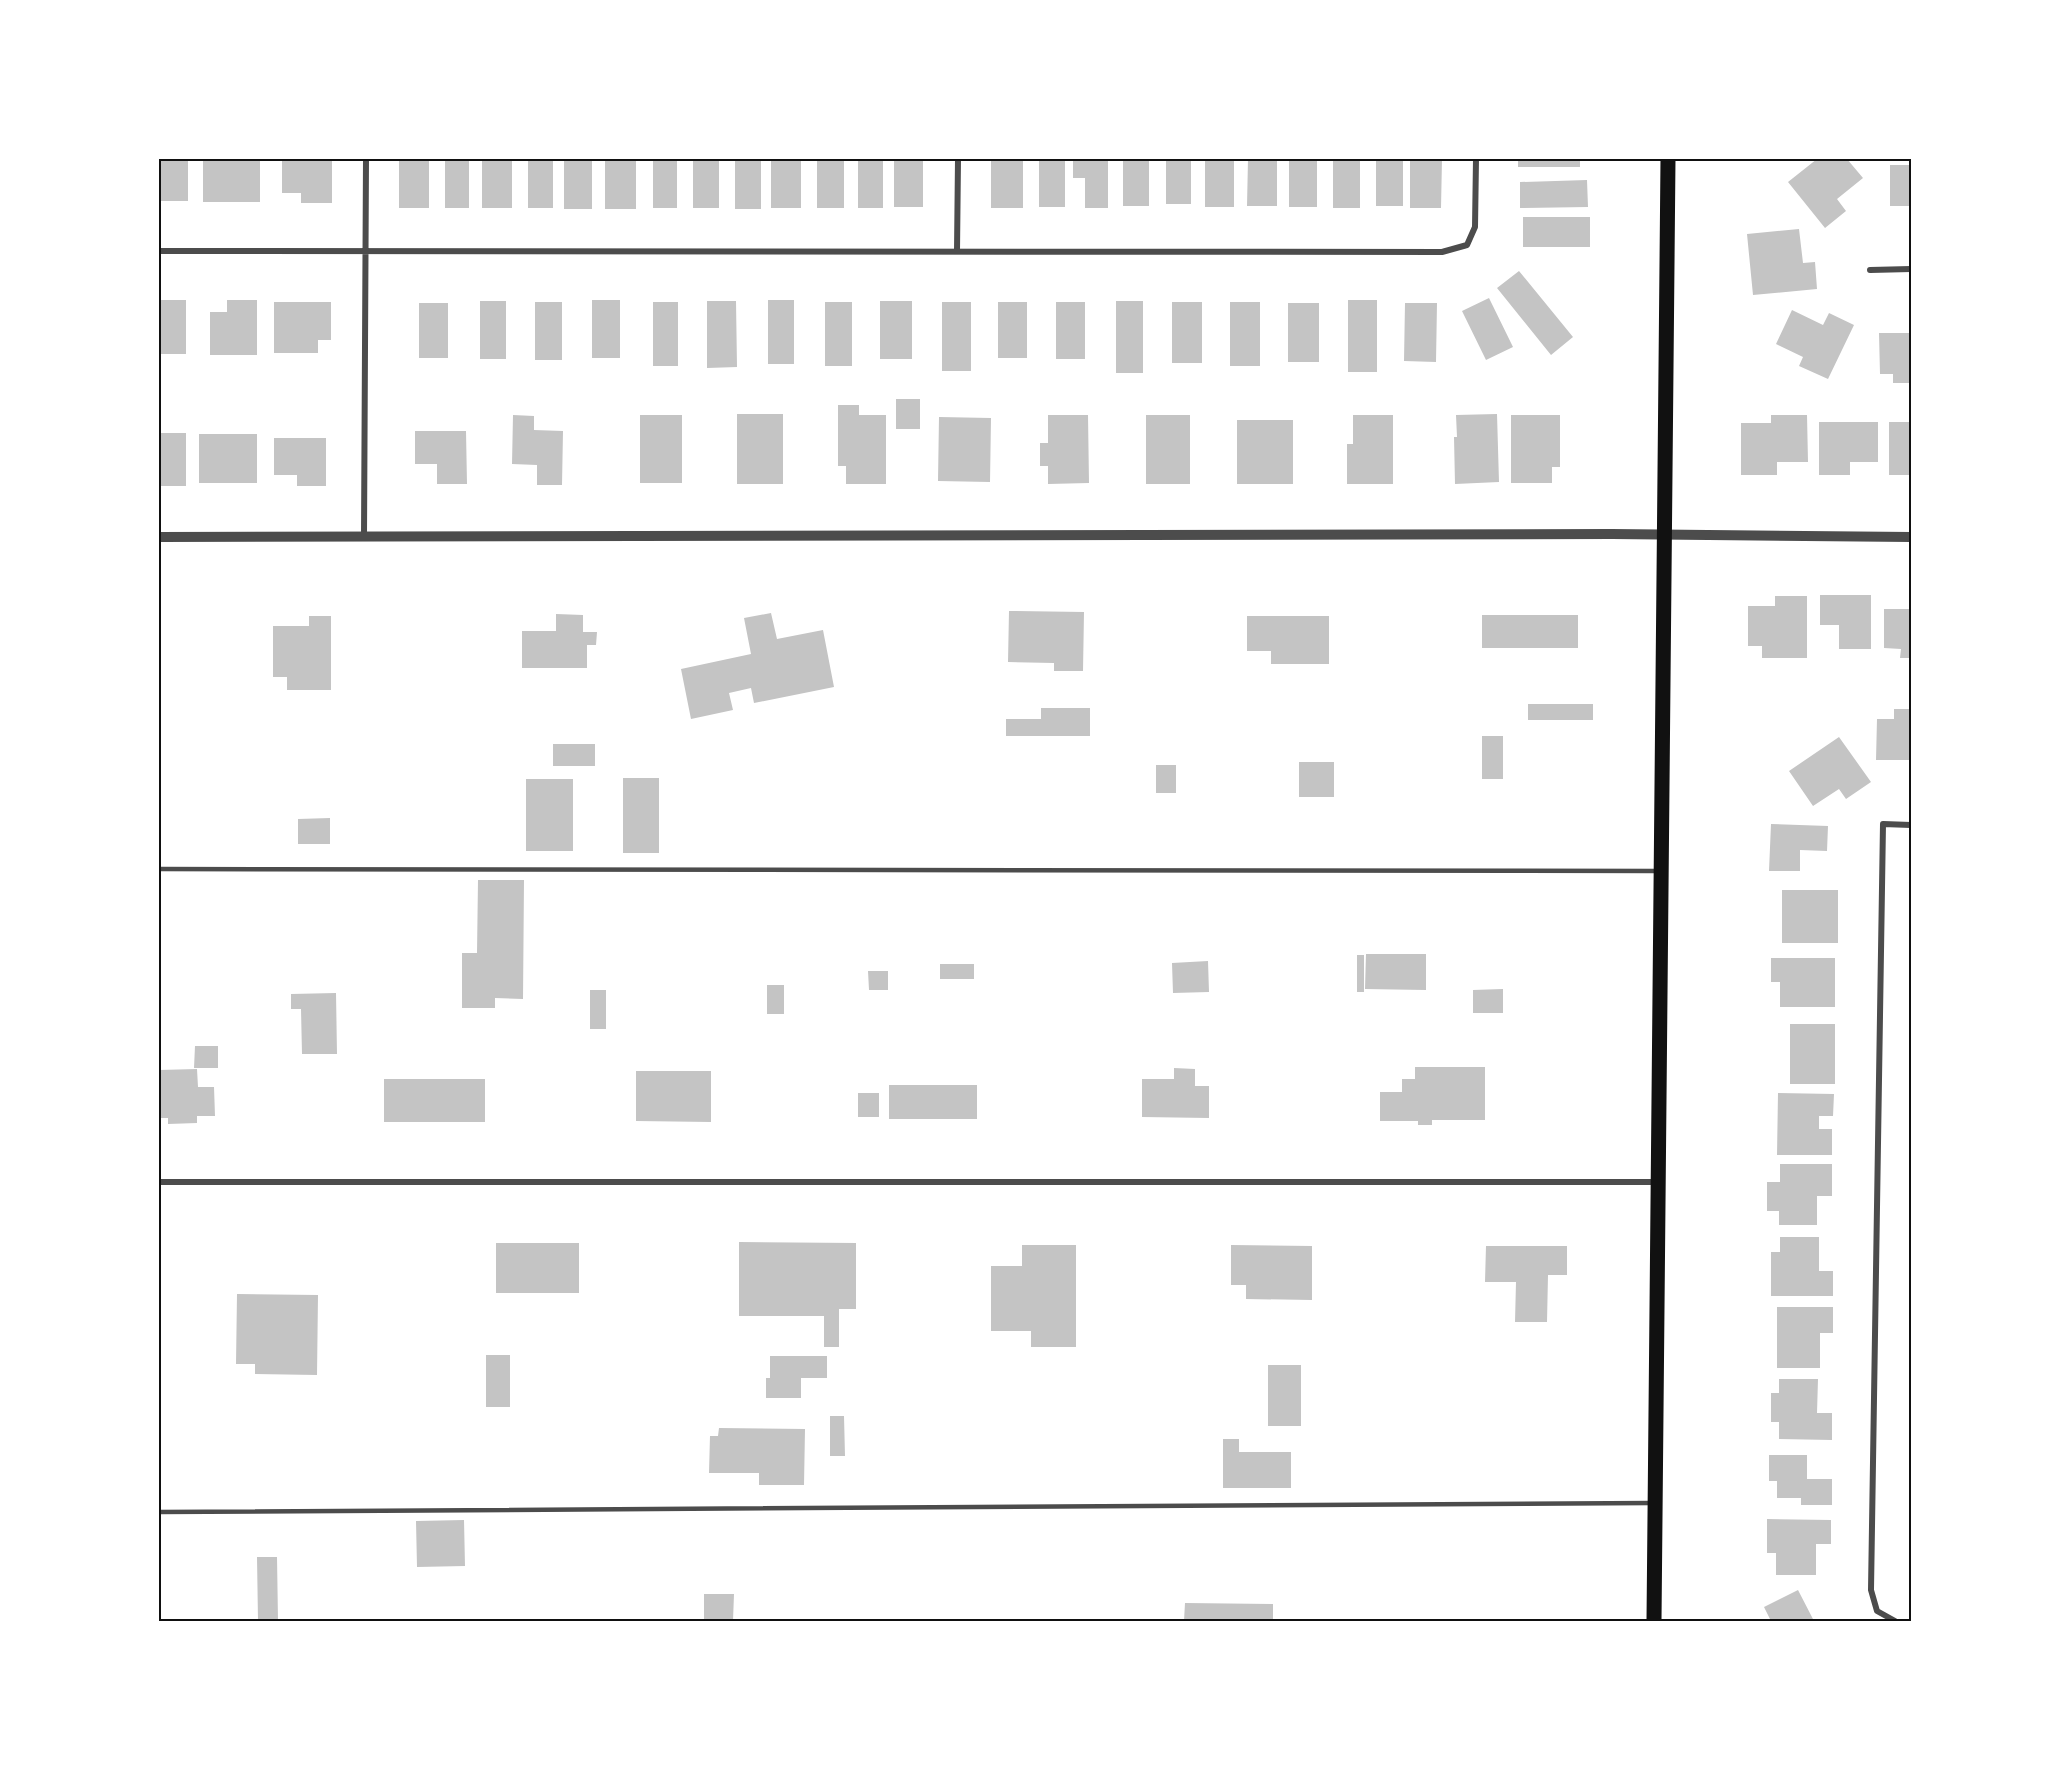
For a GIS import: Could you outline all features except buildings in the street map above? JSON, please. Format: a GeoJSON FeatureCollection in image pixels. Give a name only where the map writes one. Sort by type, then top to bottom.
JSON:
{"type":"FeatureCollection","features":[{"type":"Feature","properties":{"kind":"main road"},"geometry":{"type":"LineString","coordinates":[[1654,1621],[1668,159]]}},
{"type":"Feature","properties":{"kind":"street"},"geometry":{"type":"LineString","coordinates":[[364,536],[366,159]]}},
{"type":"Feature","properties":{"kind":"street"},"geometry":{"type":"LineString","coordinates":[[957,251],[958,159]]}},
{"type":"Feature","properties":{"kind":"street"},"geometry":{"type":"LineString","coordinates":[[159,251],[1442,252],[1467,245],[1475,227],[1476,159]]}},
{"type":"Feature","properties":{"kind":"street"},"geometry":{"type":"LineString","coordinates":[[1870,270],[1911,269]]}},
{"type":"Feature","properties":{"kind":"street"},"geometry":{"type":"LineString","coordinates":[[159,537],[1663,535],[1911,537]]}},
{"type":"Feature","properties":{"kind":"street"},"geometry":{"type":"LineString","coordinates":[[1895,1621],[1877,1611],[1871,1590],[1883,824],[1911,825]]}},
{"type":"Feature","properties":{"kind":"street"},"geometry":{"type":"LineString","coordinates":[[159,1182],[1659,1182]]}},
{"type":"Feature","properties":{"kind":"lane"},"geometry":{"type":"LineString","coordinates":[[159,869],[1661,871]]}},
{"type":"Feature","properties":{"kind":"lane"},"geometry":{"type":"LineString","coordinates":[[159,1512],[1655,1503]]}}]}
